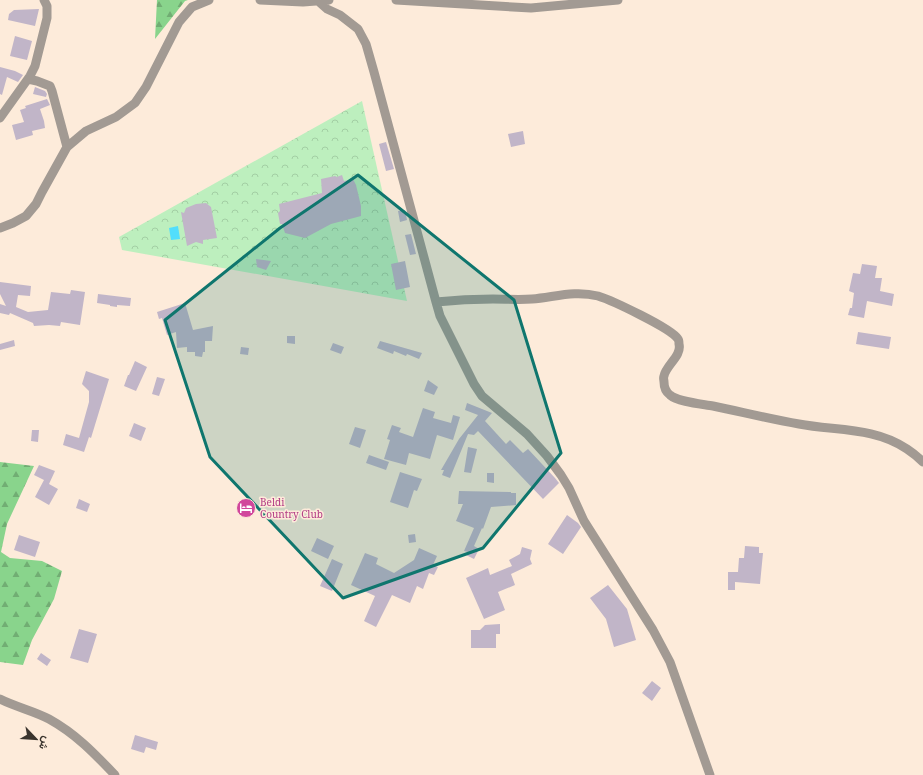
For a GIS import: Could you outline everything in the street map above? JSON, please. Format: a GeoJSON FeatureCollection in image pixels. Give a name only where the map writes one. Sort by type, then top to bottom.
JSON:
{"type":"FeatureCollection","features":[{"type":"Feature","properties":{"kind":"street"},"geometry":{"type":"LineString","coordinates":[[0,118],[28,79],[35,66],[47,18],[47,6],[44,0]]}},
{"type":"Feature","properties":{"kind":"street"},"geometry":{"type":"LineString","coordinates":[[0,228],[26,216],[36,204],[67,147],[86,131],[116,117],[135,104],[146,87],[179,22],[192,7],[210,0]]}},
{"type":"Feature","properties":{"kind":"street"},"geometry":{"type":"LineString","coordinates":[[260,0],[282,2],[329,0]]}},
{"type":"Feature","properties":{"kind":"street"},"geometry":{"type":"LineString","coordinates":[[396,0],[531,8],[618,0]]}},
{"type":"Feature","properties":{"kind":"street"},"geometry":{"type":"LineString","coordinates":[[318,1],[327,9],[358,29],[366,44],[440,316],[474,384],[482,396],[527,434],[561,474],[584,521],[653,630],[670,662],[710,775]]}},
{"type":"Feature","properties":{"kind":"street"},"geometry":{"type":"LineString","coordinates":[[28,79],[50,86],[67,147]]}},
{"type":"Feature","properties":{"kind":"street"},"geometry":{"type":"LineString","coordinates":[[436,302],[472,299],[533,299],[574,293],[600,296],[650,320],[678,339],[680,346],[678,354],[668,366],[664,376],[664,387],[669,395],[687,402],[714,406],[772,419],[882,436],[900,444],[919,457],[923,462]]}},
{"type":"Feature","properties":{"kind":"street"},"geometry":{"type":"LineString","coordinates":[[0,700],[48,718],[69,731],[87,746],[115,775]]}},
{"type":"Feature","properties":{"kind":"highlighted area"},"geometry":{"type":"Polygon","coordinates":[[[358,175],[514,300],[561,453],[483,548],[343,598],[210,457],[165,320],[280,228],[358,175]]]}},
{"type":"Feature","properties":{"kind":"green space"},"geometry":{"type":"Polygon","coordinates":[[[157,0],[188,0],[185,1],[155,39],[157,0]]]}},
{"type":"Feature","properties":{"kind":"green space"},"geometry":{"type":"Polygon","coordinates":[[[362,101],[407,301],[122,250],[119,237],[362,101]]]}},
{"type":"Feature","properties":{"kind":"green space"},"geometry":{"type":"Polygon","coordinates":[[[0,462],[34,466],[7,524],[1,552],[10,558],[42,561],[62,571],[54,599],[32,640],[23,665],[0,662],[0,462]]]}},
{"type":"Feature","properties":{"kind":"water"},"geometry":{"type":"Polygon","coordinates":[[[178,226],[180,239],[171,240],[169,228],[178,226]]]}},
{"type":"Feature","properties":{"kind":"building"},"geometry":{"type":"Polygon","coordinates":[[[39,9],[35,26],[8,20],[9,14],[14,10],[39,9]]]}},
{"type":"Feature","properties":{"kind":"building"},"geometry":{"type":"Polygon","coordinates":[[[15,36],[32,41],[27,60],[10,56],[15,36]]]}},
{"type":"Feature","properties":{"kind":"building"},"geometry":{"type":"Polygon","coordinates":[[[0,67],[23,75],[18,82],[7,77],[2,95],[0,94],[0,67]]]}},
{"type":"Feature","properties":{"kind":"building"},"geometry":{"type":"Polygon","coordinates":[[[35,87],[45,91],[47,94],[46,97],[33,94],[35,87]]]}},
{"type":"Feature","properties":{"kind":"building"},"geometry":{"type":"Polygon","coordinates":[[[47,99],[50,105],[40,109],[45,128],[32,131],[33,135],[16,140],[12,125],[24,122],[20,110],[26,108],[25,106],[47,99]]]}},
{"type":"Feature","properties":{"kind":"building"},"geometry":{"type":"Polygon","coordinates":[[[523,131],[525,144],[511,147],[508,134],[523,131]]]}},
{"type":"Feature","properties":{"kind":"building"},"geometry":{"type":"Polygon","coordinates":[[[386,142],[394,169],[386,171],[379,144],[386,142]]]}},
{"type":"Feature","properties":{"kind":"building"},"geometry":{"type":"Polygon","coordinates":[[[342,175],[344,181],[353,179],[356,185],[361,206],[361,216],[331,224],[305,238],[285,233],[282,224],[280,224],[278,213],[280,211],[279,204],[322,193],[321,179],[342,175]]]}},
{"type":"Feature","properties":{"kind":"building"},"geometry":{"type":"Polygon","coordinates":[[[206,203],[211,207],[217,238],[203,240],[203,244],[196,242],[187,246],[181,212],[184,213],[186,208],[196,204],[206,203]]]}},
{"type":"Feature","properties":{"kind":"building"},"geometry":{"type":"Polygon","coordinates":[[[405,210],[407,220],[400,222],[398,211],[405,210]]]}},
{"type":"Feature","properties":{"kind":"building"},"geometry":{"type":"Polygon","coordinates":[[[411,234],[416,254],[410,255],[405,235],[411,234]]]}},
{"type":"Feature","properties":{"kind":"building"},"geometry":{"type":"Polygon","coordinates":[[[256,259],[271,261],[266,270],[257,267],[256,259]]]}},
{"type":"Feature","properties":{"kind":"building"},"geometry":{"type":"Polygon","coordinates":[[[405,261],[410,287],[396,290],[391,264],[405,261]]]}},
{"type":"Feature","properties":{"kind":"building"},"geometry":{"type":"Polygon","coordinates":[[[862,264],[877,266],[875,278],[882,278],[880,291],[894,294],[892,306],[867,301],[864,318],[848,315],[850,308],[852,308],[854,293],[849,291],[853,273],[860,274],[862,264]]]}},
{"type":"Feature","properties":{"kind":"building"},"geometry":{"type":"Polygon","coordinates":[[[0,282],[31,286],[30,296],[18,295],[16,307],[28,312],[48,310],[51,292],[70,294],[71,290],[85,292],[80,325],[61,322],[60,326],[34,326],[33,323],[10,313],[9,315],[0,313],[0,304],[6,306],[0,294],[0,282]]]}},
{"type":"Feature","properties":{"kind":"building"},"geometry":{"type":"Polygon","coordinates":[[[98,294],[131,298],[130,306],[117,305],[117,307],[97,303],[98,294]]]}},
{"type":"Feature","properties":{"kind":"building"},"geometry":{"type":"Polygon","coordinates":[[[185,303],[193,330],[213,326],[212,341],[205,341],[205,352],[203,352],[202,357],[195,356],[195,352],[187,352],[187,347],[177,348],[176,332],[167,335],[162,318],[159,319],[157,312],[185,303]]]}},
{"type":"Feature","properties":{"kind":"building"},"geometry":{"type":"Polygon","coordinates":[[[858,332],[891,337],[889,349],[856,344],[858,332]]]}},
{"type":"Feature","properties":{"kind":"building"},"geometry":{"type":"Polygon","coordinates":[[[287,336],[295,336],[295,344],[287,343],[287,336]]]}},
{"type":"Feature","properties":{"kind":"building"},"geometry":{"type":"Polygon","coordinates":[[[14,340],[15,346],[0,350],[0,344],[14,340]]]}},
{"type":"Feature","properties":{"kind":"building"},"geometry":{"type":"Polygon","coordinates":[[[380,341],[422,353],[419,359],[394,351],[393,354],[377,348],[380,341]]]}},
{"type":"Feature","properties":{"kind":"building"},"geometry":{"type":"Polygon","coordinates":[[[333,343],[344,347],[341,354],[330,350],[333,343]]]}},
{"type":"Feature","properties":{"kind":"building"},"geometry":{"type":"Polygon","coordinates":[[[241,347],[249,348],[248,355],[240,354],[241,347]]]}},
{"type":"Feature","properties":{"kind":"building"},"geometry":{"type":"Polygon","coordinates":[[[135,361],[147,367],[136,391],[124,386],[135,361]]]}},
{"type":"Feature","properties":{"kind":"building"},"geometry":{"type":"Polygon","coordinates":[[[86,371],[109,379],[91,438],[89,437],[84,452],[63,445],[66,434],[79,438],[89,402],[89,391],[82,384],[86,371]]]}},
{"type":"Feature","properties":{"kind":"building"},"geometry":{"type":"Polygon","coordinates":[[[157,377],[165,379],[159,396],[152,394],[157,377]]]}},
{"type":"Feature","properties":{"kind":"building"},"geometry":{"type":"Polygon","coordinates":[[[428,380],[438,387],[434,395],[424,391],[428,380]]]}},
{"type":"Feature","properties":{"kind":"building"},"geometry":{"type":"Polygon","coordinates":[[[467,403],[492,413],[485,421],[506,444],[510,440],[523,453],[528,449],[559,483],[543,499],[478,431],[474,435],[468,434],[450,478],[442,475],[444,470],[441,470],[459,439],[478,415],[465,410],[467,403]]]}},
{"type":"Feature","properties":{"kind":"building"},"geometry":{"type":"Polygon","coordinates":[[[423,408],[435,412],[433,418],[451,423],[453,415],[460,417],[453,440],[437,435],[430,459],[409,453],[406,465],[384,459],[390,440],[387,439],[392,425],[401,428],[399,432],[413,437],[423,408]]]}},
{"type":"Feature","properties":{"kind":"building"},"geometry":{"type":"Polygon","coordinates":[[[134,423],[146,428],[141,441],[129,436],[134,423]]]}},
{"type":"Feature","properties":{"kind":"building"},"geometry":{"type":"Polygon","coordinates":[[[355,427],[366,430],[360,448],[349,444],[355,427]]]}},
{"type":"Feature","properties":{"kind":"building"},"geometry":{"type":"Polygon","coordinates":[[[32,430],[39,430],[38,442],[31,441],[32,430]]]}},
{"type":"Feature","properties":{"kind":"building"},"geometry":{"type":"Polygon","coordinates":[[[468,447],[477,449],[471,473],[464,472],[468,447]]]}},
{"type":"Feature","properties":{"kind":"building"},"geometry":{"type":"Polygon","coordinates":[[[369,455],[389,462],[386,470],[366,463],[369,455]]]}},
{"type":"Feature","properties":{"kind":"building"},"geometry":{"type":"Polygon","coordinates":[[[39,465],[55,471],[49,484],[58,489],[49,505],[35,497],[44,480],[34,475],[39,465]]]}},
{"type":"Feature","properties":{"kind":"building"},"geometry":{"type":"Polygon","coordinates":[[[400,472],[422,479],[417,491],[414,490],[408,508],[390,502],[400,472]]]}},
{"type":"Feature","properties":{"kind":"building"},"geometry":{"type":"Polygon","coordinates":[[[487,473],[494,473],[494,483],[487,482],[487,473]]]}},
{"type":"Feature","properties":{"kind":"building"},"geometry":{"type":"Polygon","coordinates":[[[459,491],[516,493],[516,505],[491,507],[483,529],[482,528],[474,546],[479,549],[474,559],[466,555],[468,552],[464,551],[474,528],[456,521],[463,504],[458,504],[459,491]]]}},
{"type":"Feature","properties":{"kind":"building"},"geometry":{"type":"Polygon","coordinates":[[[79,499],[90,504],[87,512],[76,508],[79,499]]]}},
{"type":"Feature","properties":{"kind":"building"},"geometry":{"type":"Polygon","coordinates":[[[567,515],[581,527],[563,554],[548,544],[567,515]]]}},
{"type":"Feature","properties":{"kind":"building"},"geometry":{"type":"Polygon","coordinates":[[[415,534],[416,542],[409,543],[408,535],[415,534]]]}},
{"type":"Feature","properties":{"kind":"building"},"geometry":{"type":"Polygon","coordinates":[[[19,535],[40,542],[35,557],[14,550],[19,535]]]}},
{"type":"Feature","properties":{"kind":"building"},"geometry":{"type":"Polygon","coordinates":[[[317,538],[334,546],[328,559],[311,551],[317,538]]]}},
{"type":"Feature","properties":{"kind":"building"},"geometry":{"type":"Polygon","coordinates":[[[745,546],[759,547],[759,553],[763,553],[760,584],[735,582],[735,590],[728,590],[728,572],[738,572],[739,558],[744,558],[745,546]]]}},
{"type":"Feature","properties":{"kind":"building"},"geometry":{"type":"Polygon","coordinates":[[[522,547],[532,550],[530,559],[532,564],[511,574],[515,585],[498,592],[505,610],[484,619],[466,578],[488,568],[490,575],[512,566],[509,560],[520,554],[522,547]]]}},
{"type":"Feature","properties":{"kind":"building"},"geometry":{"type":"Polygon","coordinates":[[[419,548],[437,556],[433,565],[438,567],[434,575],[429,573],[423,589],[417,586],[410,603],[392,595],[376,627],[364,621],[375,596],[351,585],[365,553],[378,558],[376,564],[394,573],[414,560],[419,548]]]}},
{"type":"Feature","properties":{"kind":"building"},"geometry":{"type":"Polygon","coordinates":[[[332,559],[343,564],[332,591],[320,586],[332,559]]]}},
{"type":"Feature","properties":{"kind":"building"},"geometry":{"type":"Polygon","coordinates":[[[608,585],[627,609],[636,640],[614,647],[606,619],[590,598],[608,585]]]}},
{"type":"Feature","properties":{"kind":"building"},"geometry":{"type":"Polygon","coordinates":[[[500,624],[500,634],[496,634],[496,648],[471,648],[471,630],[480,630],[485,625],[500,624]]]}},
{"type":"Feature","properties":{"kind":"building"},"geometry":{"type":"Polygon","coordinates":[[[79,629],[97,634],[88,663],[70,658],[79,629]]]}},
{"type":"Feature","properties":{"kind":"building"},"geometry":{"type":"Polygon","coordinates":[[[41,653],[51,660],[47,666],[37,659],[41,653]]]}},
{"type":"Feature","properties":{"kind":"building"},"geometry":{"type":"Polygon","coordinates":[[[652,681],[661,688],[652,701],[642,693],[652,681]]]}},
{"type":"Feature","properties":{"kind":"building"},"geometry":{"type":"Polygon","coordinates":[[[135,735],[158,742],[156,750],[146,747],[144,753],[131,749],[135,735]]]}},
{"type":"Feature","properties":{"kind":"place","name":"Beldi Country Club"},"geometry":{"type":"Point","coordinates":[246,508]}}]}
